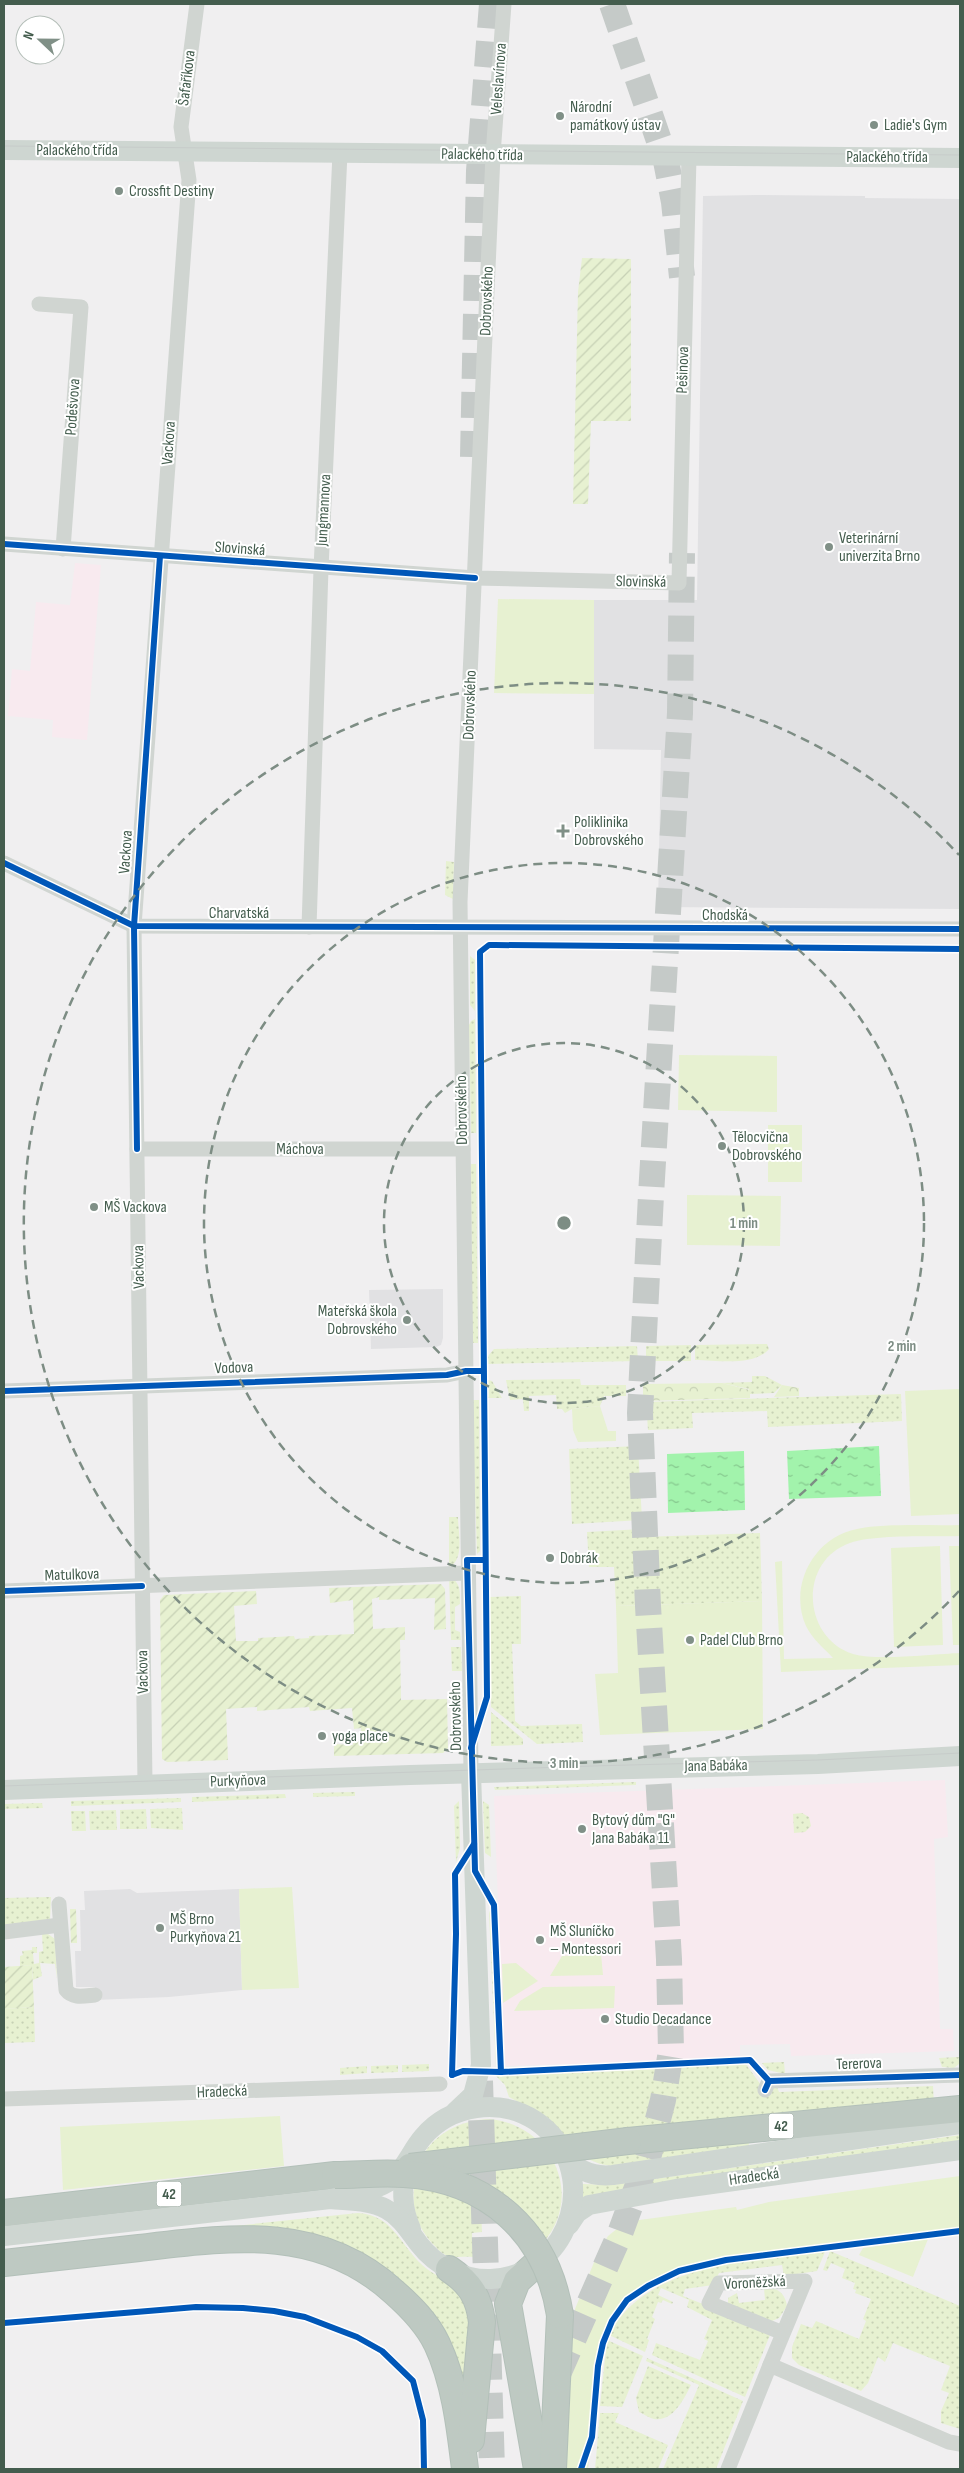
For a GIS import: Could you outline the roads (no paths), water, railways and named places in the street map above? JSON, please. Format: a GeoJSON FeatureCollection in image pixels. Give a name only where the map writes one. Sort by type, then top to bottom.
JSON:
{"type":"FeatureCollection","features":[{"type":"Feature","properties":{"kind":"highway","name":"42"},"geometry":{"type":"LineString","coordinates":[[4,2212],[333,2187],[628,2141],[960,2109]]}},
{"type":"Feature","properties":{"kind":"highway","name":"42"},"geometry":{"type":"LineString","coordinates":[[333,2187],[404,2174],[444,2181],[490,2200],[514,2219],[538,2250],[554,2285],[560,2315],[553,2469]]}},
{"type":"Feature","properties":{"kind":"highway"},"geometry":{"type":"LineString","coordinates":[[4,2263],[203,2240],[248,2238],[300,2243],[349,2260],[376,2275],[411,2306],[425,2324],[436,2344],[451,2388],[467,2469]]}},
{"type":"Feature","properties":{"kind":"highway"},"geometry":{"type":"LineString","coordinates":[[536,2264],[522,2275],[513,2288],[508,2313],[537,2469]]}},
{"type":"Feature","properties":{"kind":"highway"},"geometry":{"type":"LineString","coordinates":[[449,2269],[466,2281],[472,2288],[477,2298],[481,2316],[467,2469]]}},
{"type":"Feature","properties":{"kind":"main road","name":"Palackého třída"},"geometry":{"type":"LineString","coordinates":[[4,150],[960,158]]}},
{"type":"Feature","properties":{"kind":"main road","name":"Jana Babáka"},"geometry":{"type":"LineString","coordinates":[[471,1773],[818,1764],[960,1756]]}},
{"type":"Feature","properties":{"kind":"main road","name":"Purkyňova"},"geometry":{"type":"LineString","coordinates":[[4,1790],[471,1773]]}},
{"type":"Feature","properties":{"kind":"main road","name":"Dobrovského"},"geometry":{"type":"LineString","coordinates":[[448,2116],[461,2108],[473,2094],[481,2065],[471,1773]]}},
{"type":"Feature","properties":{"kind":"main road","name":"Dobrovského"},"geometry":{"type":"LineString","coordinates":[[481,2065],[494,2093],[506,2106],[517,2112]]}},
{"type":"Feature","properties":{"kind":"main road"},"geometry":{"type":"LineString","coordinates":[[4,2236],[333,2187],[384,2184],[399,2172],[428,2132],[448,2116],[483,2107],[517,2112],[543,2127],[552,2136],[565,2156],[572,2177],[574,2194],[572,2212],[562,2235],[548,2254],[536,2264],[513,2275],[492,2278],[468,2276],[449,2269],[429,2255],[399,2218],[384,2208],[333,2187]]}},
{"type":"Feature","properties":{"kind":"main road","name":"Hradecká"},"geometry":{"type":"LineString","coordinates":[[565,2156],[574,2166],[584,2171],[596,2175],[614,2175],[960,2124]]}},
{"type":"Feature","properties":{"kind":"main road","name":"Hradecká"},"geometry":{"type":"LineString","coordinates":[[562,2235],[577,2213],[589,2205],[676,2189],[960,2150]]}},
{"type":"Feature","properties":{"kind":"main road"},"geometry":{"type":"LineString","coordinates":[[412,2154],[404,2177],[402,2194],[404,2210],[413,2235]]}},
{"type":"Feature","properties":{"kind":"street","name":"Šafaříkova"},"geometry":{"type":"LineString","coordinates":[[185,151],[181,128],[197,4]]}},
{"type":"Feature","properties":{"kind":"street","name":"Veleslavínova"},"geometry":{"type":"LineString","coordinates":[[493,155],[504,4]]}},
{"type":"Feature","properties":{"kind":"street","name":"Vackova"},"geometry":{"type":"LineString","coordinates":[[145,1784],[134,926],[189,180],[185,151]]}},
{"type":"Feature","properties":{"kind":"street","name":"Jungmannova"},"geometry":{"type":"LineString","coordinates":[[309,926],[321,569],[340,153]]}},
{"type":"Feature","properties":{"kind":"street","name":"Dobrovského"},"geometry":{"type":"LineString","coordinates":[[471,1773],[467,1573],[461,874],[493,155]]}},
{"type":"Feature","properties":{"kind":"street","name":"Pešinova"},"geometry":{"type":"LineString","coordinates":[[679,583],[689,156]]}},
{"type":"Feature","properties":{"kind":"street","name":"Podešvova"},"geometry":{"type":"LineString","coordinates":[[39,304],[81,307],[63,549]]}},
{"type":"Feature","properties":{"kind":"street","name":"Slovinská"},"geometry":{"type":"LineString","coordinates":[[4,544],[321,569],[475,578],[679,583]]}},
{"type":"Feature","properties":{"kind":"street","name":"Charvatská"},"geometry":{"type":"LineString","coordinates":[[4,863],[134,926],[489,927]]}},
{"type":"Feature","properties":{"kind":"street","name":"Chodská"},"geometry":{"type":"LineString","coordinates":[[489,927],[960,929]]}},
{"type":"Feature","properties":{"kind":"street","name":"Máchova"},"geometry":{"type":"LineString","coordinates":[[137,1149],[463,1148]]}},
{"type":"Feature","properties":{"kind":"street","name":"Vodova"},"geometry":{"type":"LineString","coordinates":[[4,1391],[447,1375],[466,1371]]}},
{"type":"Feature","properties":{"kind":"street","name":"Matulkova"},"geometry":{"type":"LineString","coordinates":[[4,1591],[467,1573]]}},
{"type":"Feature","properties":{"kind":"street"},"geometry":{"type":"LineString","coordinates":[[59,1904],[66,1990],[70,1995],[95,1995]]}},
{"type":"Feature","properties":{"kind":"street"},"geometry":{"type":"LineString","coordinates":[[4,1932],[60,1925]]}},
{"type":"Feature","properties":{"kind":"street","name":"Tererova"},"geometry":{"type":"LineString","coordinates":[[765,2090],[769,2081],[960,2075]]}},
{"type":"Feature","properties":{"kind":"street","name":"Hradecká"},"geometry":{"type":"LineString","coordinates":[[4,2099],[440,2084]]}},
{"type":"Feature","properties":{"kind":"street","name":"Voroněžská"},"geometry":{"type":"LineString","coordinates":[[728,2469],[784,2334],[805,2281],[719,2283],[709,2303],[784,2334]]}},
{"type":"Feature","properties":{"kind":"street"},"geometry":{"type":"LineString","coordinates":[[770,2365],[949,2442],[960,2444]]}},
{"type":"Feature","properties":{"kind":"water"},"geometry":{"type":"Polygon","coordinates":[[[879,1446],[881,1496],[789,1499],[787,1451],[879,1446]]]}},
{"type":"Feature","properties":{"kind":"water"},"geometry":{"type":"Polygon","coordinates":[[[744,1451],[745,1510],[668,1513],[667,1454],[744,1451]]]}},
{"type":"Feature","properties":{"kind":"tunnel"},"geometry":{"type":"LineString","coordinates":[[473,457],[479,171],[492,4]]}},
{"type":"Feature","properties":{"kind":"tunnel"},"geometry":{"type":"LineString","coordinates":[[612,4],[666,161],[674,202],[682,277]]}},
{"type":"Feature","properties":{"kind":"tunnel"},"geometry":{"type":"LineString","coordinates":[[558,2374],[619,2236],[648,2158],[663,2100],[671,2051],[669,1959],[648,1606],[640,1413],[680,713],[682,553]]}},
{"type":"Feature","properties":{"kind":"tunnel"},"geometry":{"type":"LineString","coordinates":[[480,2081],[492,2469]]}},
{"type":"Feature","properties":{"kind":"tram line"},"geometry":{"type":"LineString","coordinates":[[4,146],[960,155]]}},
{"type":"Feature","properties":{"kind":"tram line"},"geometry":{"type":"LineString","coordinates":[[4,1786],[818,1760],[960,1753]]}},
{"type":"Feature","properties":{"kind":"place","name":"Národní památkový ústav"},"geometry":{"type":"Point","coordinates":[560,116]}},
{"type":"Feature","properties":{"kind":"place","name":"Ladie's Gym"},"geometry":{"type":"Point","coordinates":[874,125]}},
{"type":"Feature","properties":{"kind":"place","name":"Crossfit Destiny"},"geometry":{"type":"Point","coordinates":[119,191]}},
{"type":"Feature","properties":{"kind":"place","name":"Veterinární univerzita Brno"},"geometry":{"type":"Point","coordinates":[829,547]}},
{"type":"Feature","properties":{"kind":"place","name":"Poliklinika Dobrovského"},"geometry":{"type":"Point","coordinates":[563,831]}},
{"type":"Feature","properties":{"kind":"place","name":"Tělocvična Dobrovského"},"geometry":{"type":"Point","coordinates":[722,1146]}},
{"type":"Feature","properties":{"kind":"place","name":"MŠ Vackova"},"geometry":{"type":"Point","coordinates":[94,1207]}},
{"type":"Feature","properties":{"kind":"place","name":"Mateřská škola Dobrovského"},"geometry":{"type":"Point","coordinates":[407,1320]}},
{"type":"Feature","properties":{"kind":"place","name":"Dobrák"},"geometry":{"type":"Point","coordinates":[550,1558]}},
{"type":"Feature","properties":{"kind":"place","name":"Padel Club Brno"},"geometry":{"type":"Point","coordinates":[690,1640]}},
{"type":"Feature","properties":{"kind":"place","name":"yoga place"},"geometry":{"type":"Point","coordinates":[322,1736]}},
{"type":"Feature","properties":{"kind":"place","name":"Bytový dům \"G\" Jana Babáka 11"},"geometry":{"type":"Point","coordinates":[582,1829]}},
{"type":"Feature","properties":{"kind":"place","name":"MŠ Brno Purkyňova 21"},"geometry":{"type":"Point","coordinates":[160,1928]}},
{"type":"Feature","properties":{"kind":"place","name":"MŠ Sluníčko – Montessori"},"geometry":{"type":"Point","coordinates":[540,1940]}},
{"type":"Feature","properties":{"kind":"place","name":"Studio Decadance"},"geometry":{"type":"Point","coordinates":[605,2019]}}]}
